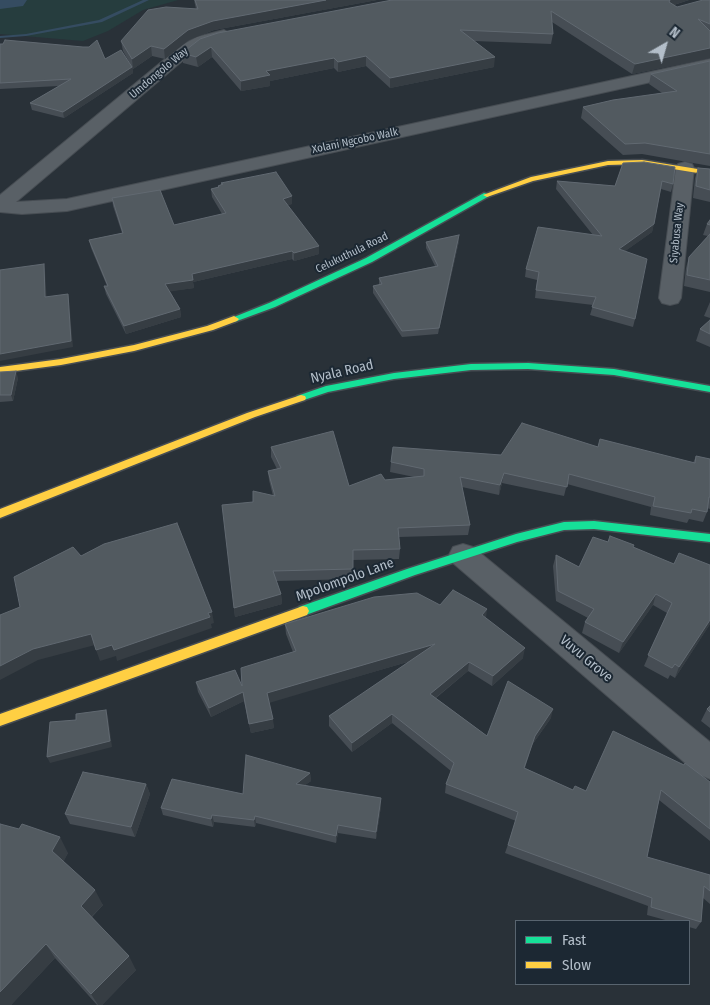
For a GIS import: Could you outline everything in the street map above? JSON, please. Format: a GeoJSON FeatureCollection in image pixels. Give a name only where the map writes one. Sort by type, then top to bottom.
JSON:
{"type":"FeatureCollection","features":[{"type":"Feature","properties":{"kind":"street","name":"Umdongolo Way"},"geometry":{"type":"LineString","coordinates":[[0,205],[188,48],[208,38],[242,32]]}},
{"type":"Feature","properties":{"kind":"street","name":"Xolani Ngcobo Walk"},"geometry":{"type":"LineString","coordinates":[[0,205],[22,208],[67,205],[710,64]]}},
{"type":"Feature","properties":{"kind":"street","name":"Celukuthula Road"},"geometry":{"type":"LineString","coordinates":[[0,370],[61,362],[134,348],[210,328],[272,305],[369,260],[491,193],[531,179],[608,163],[642,162],[710,172]]}},
{"type":"Feature","properties":{"kind":"street","name":"Siyabusa Way"},"geometry":{"type":"LineString","coordinates":[[670,298],[685,168]]}},
{"type":"Feature","properties":{"kind":"street","name":"Nyala Road"},"geometry":{"type":"LineString","coordinates":[[0,514],[251,415],[326,390],[394,376],[472,367],[528,366],[614,372],[710,389]]}},
{"type":"Feature","properties":{"kind":"street","name":"Mpolompolo Lane"},"geometry":{"type":"LineString","coordinates":[[0,720],[463,555],[564,526],[594,525],[710,538]]}},
{"type":"Feature","properties":{"kind":"street","name":"Vuvu Grove"},"geometry":{"type":"LineString","coordinates":[[463,555],[710,763]]}},
{"type":"Feature","properties":{"kind":"green space"},"geometry":{"type":"Polygon","coordinates":[[[0,0],[178,0],[143,10],[108,31],[83,41],[0,34],[0,0]]]}},
{"type":"Feature","properties":{"kind":"building"},"geometry":{"type":"Polygon","coordinates":[[[195,0],[326,0],[213,21],[188,30],[164,49],[151,46],[132,59],[121,41],[148,10],[166,7],[198,9],[195,0]]]}},
{"type":"Feature","properties":{"kind":"building"},"geometry":{"type":"Polygon","coordinates":[[[392,0],[670,0],[669,2],[677,7],[710,0],[710,24],[698,19],[710,31],[710,48],[635,64],[551,11],[553,34],[460,30],[495,57],[390,78],[366,56],[338,62],[334,58],[266,71],[270,75],[241,81],[211,47],[196,57],[182,53],[200,39],[218,33],[392,0]]]}},
{"type":"Feature","properties":{"kind":"building"},"geometry":{"type":"Polygon","coordinates":[[[5,40],[89,47],[97,40],[105,59],[121,50],[132,67],[63,112],[30,103],[71,79],[0,83],[0,44],[3,44],[5,40]]]}},
{"type":"Feature","properties":{"kind":"building"},"geometry":{"type":"Polygon","coordinates":[[[710,61],[710,154],[645,143],[625,144],[583,107],[613,100],[677,91],[651,74],[710,61]]]}},
{"type":"Feature","properties":{"kind":"building"},"geometry":{"type":"Polygon","coordinates":[[[644,162],[675,167],[673,184],[662,181],[654,224],[619,249],[647,259],[635,319],[592,307],[596,297],[536,290],[539,272],[526,269],[538,227],[602,236],[557,181],[615,186],[623,163],[644,162]]]}},
{"type":"Feature","properties":{"kind":"building"},"geometry":{"type":"Polygon","coordinates":[[[698,168],[710,169],[710,190],[696,186],[698,168]]]}},
{"type":"Feature","properties":{"kind":"building"},"geometry":{"type":"Polygon","coordinates":[[[276,172],[292,196],[283,199],[319,246],[192,274],[193,280],[165,284],[180,309],[124,326],[104,286],[108,286],[89,240],[123,233],[112,198],[160,190],[174,225],[226,213],[211,189],[219,187],[223,184],[221,183],[276,172]]]}},
{"type":"Feature","properties":{"kind":"building"},"geometry":{"type":"Polygon","coordinates":[[[710,234],[710,280],[687,275],[689,257],[710,234]]]}},
{"type":"Feature","properties":{"kind":"building"},"geometry":{"type":"Polygon","coordinates":[[[459,235],[439,328],[402,331],[373,286],[382,284],[379,278],[438,266],[426,242],[459,235]]]}},
{"type":"Feature","properties":{"kind":"building"},"geometry":{"type":"Polygon","coordinates":[[[44,264],[45,297],[68,294],[71,341],[0,354],[0,270],[44,264]]]}},
{"type":"Feature","properties":{"kind":"building"},"geometry":{"type":"Polygon","coordinates":[[[710,320],[710,334],[700,329],[710,320]]]}},
{"type":"Feature","properties":{"kind":"building"},"geometry":{"type":"Polygon","coordinates":[[[16,371],[11,395],[0,395],[0,372],[16,371]]]}},
{"type":"Feature","properties":{"kind":"building"},"geometry":{"type":"Polygon","coordinates":[[[522,423],[598,447],[600,439],[695,463],[696,456],[710,459],[710,497],[707,512],[692,509],[691,513],[653,506],[655,497],[569,474],[567,487],[504,473],[500,485],[460,477],[470,525],[398,528],[400,549],[353,550],[353,569],[273,571],[281,594],[234,608],[222,505],[253,502],[253,491],[275,496],[268,471],[281,468],[271,447],[333,431],[349,486],[381,474],[385,480],[424,476],[424,469],[391,462],[393,447],[501,455],[522,423]]]}},
{"type":"Feature","properties":{"kind":"building"},"geometry":{"type":"Polygon","coordinates":[[[177,523],[212,612],[208,613],[210,617],[114,650],[112,645],[96,650],[91,634],[33,649],[0,666],[0,615],[20,607],[14,577],[73,547],[81,556],[104,544],[177,523]]]}},
{"type":"Feature","properties":{"kind":"building"},"geometry":{"type":"Polygon","coordinates":[[[610,536],[674,564],[679,553],[710,565],[710,620],[679,667],[675,664],[672,668],[648,655],[672,603],[656,594],[623,642],[585,622],[594,609],[558,591],[556,555],[579,567],[593,537],[608,542],[610,536]]]}},
{"type":"Feature","properties":{"kind":"building"},"geometry":{"type":"Polygon","coordinates":[[[453,590],[487,609],[482,615],[525,648],[493,676],[469,662],[430,694],[487,736],[508,681],[553,709],[535,736],[524,768],[573,790],[575,786],[586,791],[613,731],[684,765],[685,763],[710,782],[710,829],[661,790],[647,857],[710,875],[710,891],[704,886],[701,922],[651,907],[652,898],[508,845],[518,812],[446,784],[454,763],[392,714],[352,743],[329,716],[435,644],[267,693],[273,719],[249,724],[243,692],[209,708],[196,682],[235,670],[242,686],[241,668],[296,651],[285,624],[374,597],[417,593],[440,605],[453,590]]]}},
{"type":"Feature","properties":{"kind":"building"},"geometry":{"type":"Polygon","coordinates":[[[106,710],[110,741],[47,757],[50,722],[76,720],[76,714],[106,710]]]}},
{"type":"Feature","properties":{"kind":"building"},"geometry":{"type":"Polygon","coordinates":[[[246,755],[310,773],[296,784],[381,798],[376,832],[338,825],[336,836],[255,816],[254,820],[212,815],[211,819],[161,808],[172,779],[243,794],[246,755]]]}},
{"type":"Feature","properties":{"kind":"building"},"geometry":{"type":"Polygon","coordinates":[[[83,772],[146,784],[131,827],[65,814],[83,772]]]}},
{"type":"Feature","properties":{"kind":"building"},"geometry":{"type":"Polygon","coordinates":[[[0,824],[19,829],[22,824],[60,837],[52,851],[95,890],[81,906],[129,956],[91,994],[46,944],[0,992],[0,824]]]}},
{"type":"Feature","properties":{"kind":"waterway"},"geometry":{"type":"LineString","coordinates":[[0,1],[13,0]]}},
{"type":"Feature","properties":{"kind":"waterway"},"geometry":{"type":"LineString","coordinates":[[0,37],[26,35],[100,21],[147,0]]}},
{"type":"Feature","properties":{"kind":"traffic: fast"},"geometry":{"type":"LineString","coordinates":[[234,319],[272,305],[369,260],[487,195]]}},
{"type":"Feature","properties":{"kind":"traffic: fast"},"geometry":{"type":"LineString","coordinates":[[301,398],[326,389],[394,376],[471,367],[528,366],[614,372],[710,389]]}},
{"type":"Feature","properties":{"kind":"traffic: fast"},"geometry":{"type":"LineString","coordinates":[[303,611],[411,572],[516,538],[564,526],[594,525],[710,538]]}},
{"type":"Feature","properties":{"kind":"traffic: slow"},"geometry":{"type":"LineString","coordinates":[[487,195],[531,179],[608,163],[642,162],[710,173]]}},
{"type":"Feature","properties":{"kind":"traffic: slow"},"geometry":{"type":"LineString","coordinates":[[0,370],[61,362],[134,348],[210,328],[234,319]]}},
{"type":"Feature","properties":{"kind":"traffic: slow"},"geometry":{"type":"LineString","coordinates":[[0,514],[251,415],[301,398]]}},
{"type":"Feature","properties":{"kind":"traffic: slow"},"geometry":{"type":"LineString","coordinates":[[0,720],[303,611]]}}]}
